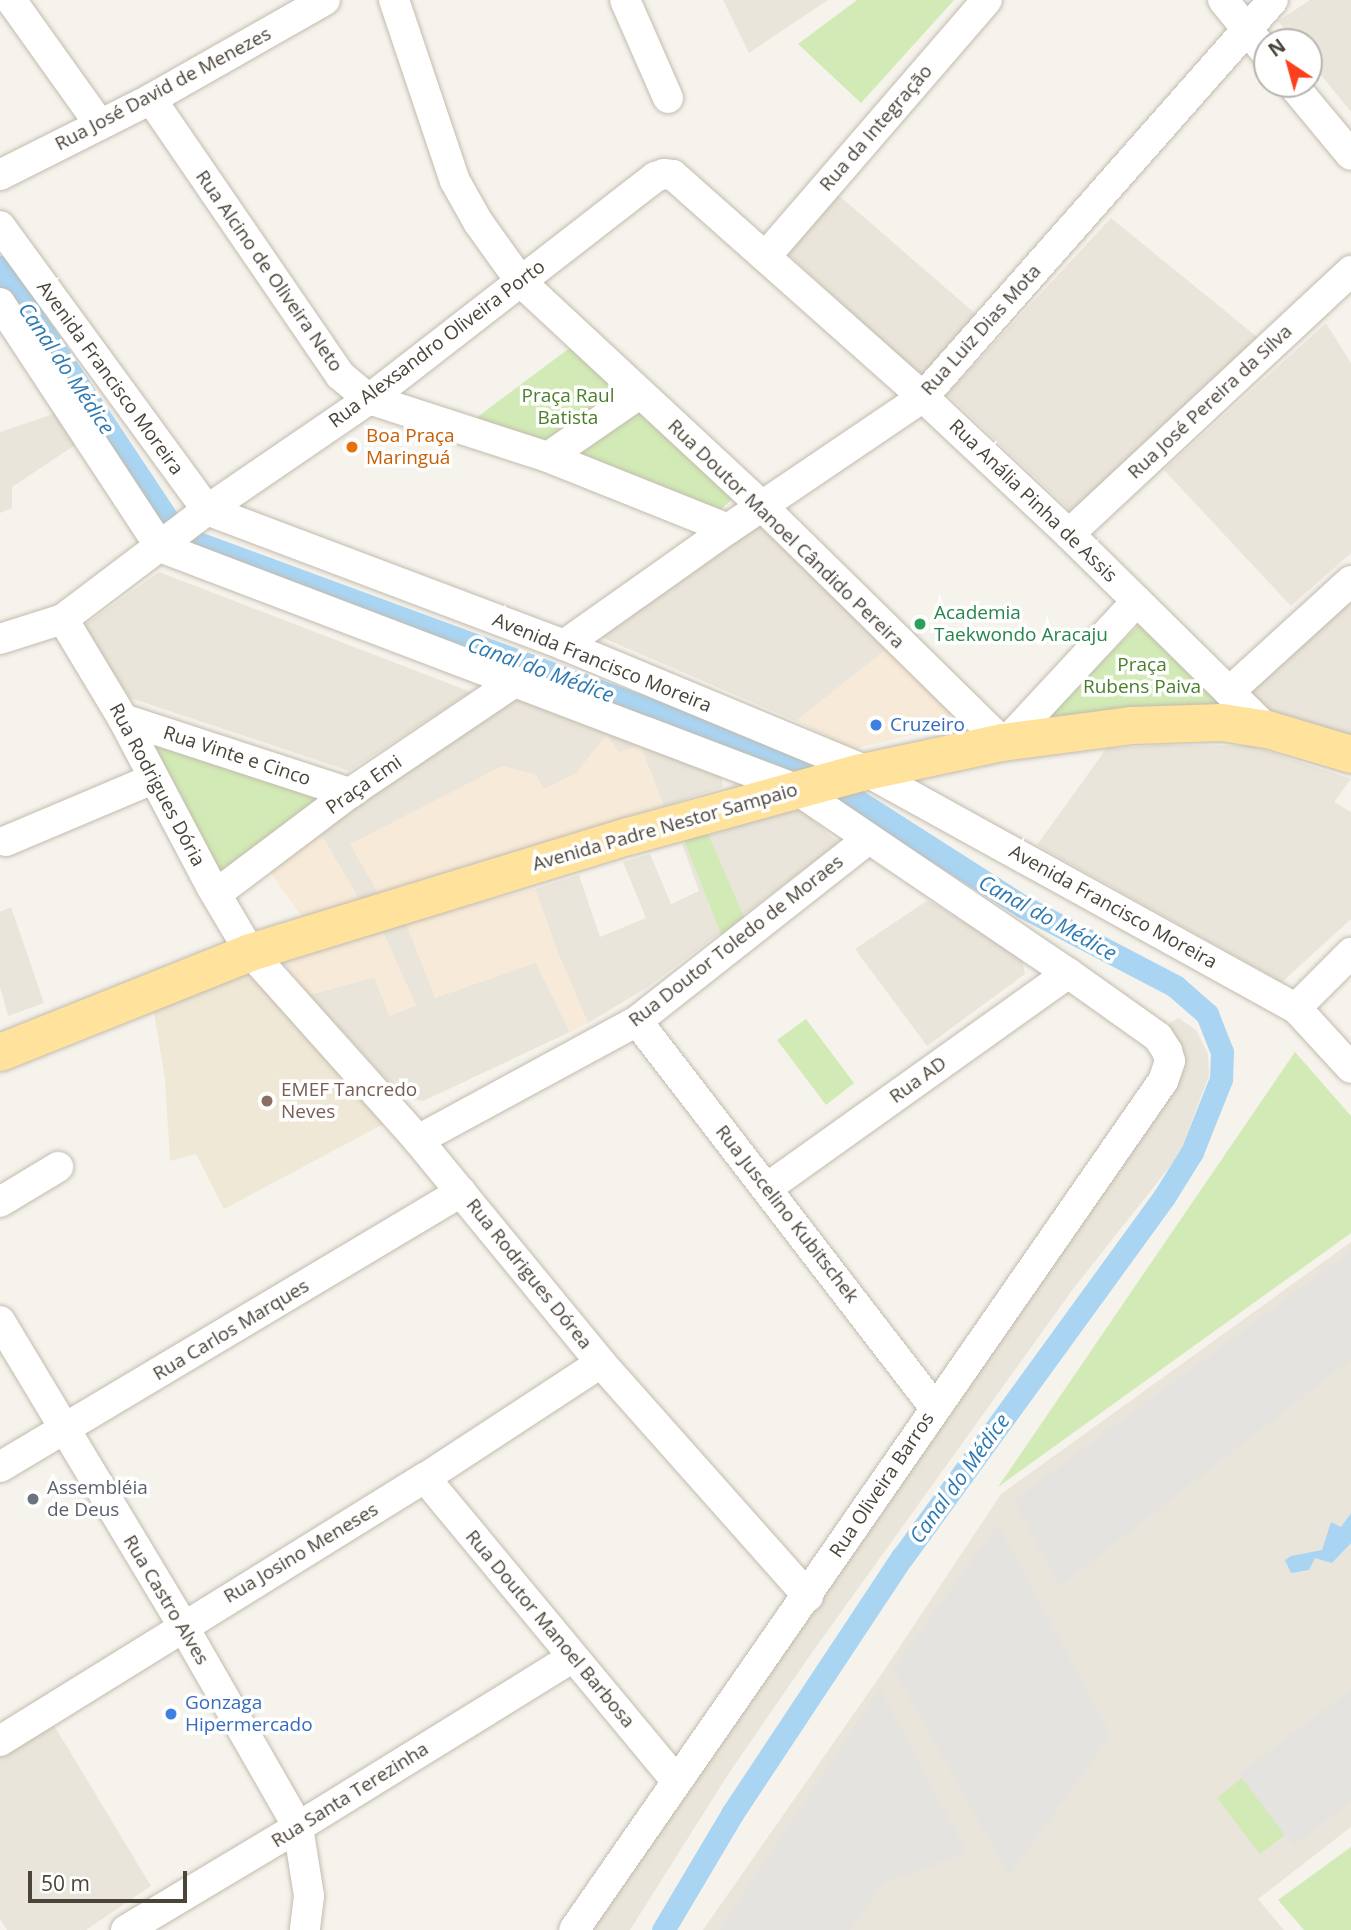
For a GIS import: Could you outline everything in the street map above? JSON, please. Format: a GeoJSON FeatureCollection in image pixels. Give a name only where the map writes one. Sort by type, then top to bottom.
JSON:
{"type":"FeatureCollection","features":[{"type":"Feature","properties":{"kind":"main road","name":"Avenida Padre Nestor Sampaio"},"geometry":{"type":"LineString","coordinates":[[0,1052],[250,952],[799,787],[862,772],[1004,741],[1132,725],[1221,722],[1267,729],[1351,754]]}},
{"type":"Feature","properties":{"kind":"street"},"geometry":{"type":"LineString","coordinates":[[11,0],[100,125]]}},
{"type":"Feature","properties":{"kind":"street","name":"Rua José David de Menezes"},"geometry":{"type":"LineString","coordinates":[[0,175],[151,99],[325,0]]}},
{"type":"Feature","properties":{"kind":"street","name":"Rua Doutor Manoel Cândido Pereira"},"geometry":{"type":"LineString","coordinates":[[394,0],[455,181],[478,222],[521,282],[762,506],[1004,741]]}},
{"type":"Feature","properties":{"kind":"street"},"geometry":{"type":"LineString","coordinates":[[625,0],[668,98]]}},
{"type":"Feature","properties":{"kind":"street","name":"Rua da Integração"},"geometry":{"type":"LineString","coordinates":[[766,256],[987,0]]}},
{"type":"Feature","properties":{"kind":"street"},"geometry":{"type":"LineString","coordinates":[[1223,0],[1253,37]]}},
{"type":"Feature","properties":{"kind":"street","name":"Rua Luiz Dias Mota"},"geometry":{"type":"LineString","coordinates":[[564,645],[727,529],[923,397],[1245,28],[1273,0]]}},
{"type":"Feature","properties":{"kind":"street"},"geometry":{"type":"LineString","coordinates":[[1304,98],[1351,155]]}},
{"type":"Feature","properties":{"kind":"street","name":"Rua Alcino de Oliveira Neto"},"geometry":{"type":"LineString","coordinates":[[151,99],[340,375],[369,399],[548,457],[727,529]]}},
{"type":"Feature","properties":{"kind":"street","name":"Rua Alexsandro Oliveira Porto"},"geometry":{"type":"LineString","coordinates":[[0,639],[63,619],[205,512],[369,399],[656,177],[664,174]]}},
{"type":"Feature","properties":{"kind":"street","name":"Rua Anália Pinha de Assis"},"geometry":{"type":"LineString","coordinates":[[664,174],[673,175],[923,397],[1069,534],[1267,729]]}},
{"type":"Feature","properties":{"kind":"street","name":"Avenida Francisco Moreira"},"geometry":{"type":"LineString","coordinates":[[0,226],[205,512],[564,645],[862,772],[1296,1008],[1351,1068]]}},
{"type":"Feature","properties":{"kind":"street","name":"Rua José Pereira da Silva"},"geometry":{"type":"LineString","coordinates":[[1069,534],[1351,271]]}},
{"type":"Feature","properties":{"kind":"street"},"geometry":{"type":"LineString","coordinates":[[0,303],[162,545],[799,787],[868,839],[1068,973]]}},
{"type":"Feature","properties":{"kind":"street"},"geometry":{"type":"LineString","coordinates":[[548,457],[639,394]]}},
{"type":"Feature","properties":{"kind":"street"},"geometry":{"type":"LineString","coordinates":[[1229,692],[1351,580]]}},
{"type":"Feature","properties":{"kind":"street"},"geometry":{"type":"LineString","coordinates":[[1004,741],[1137,601]]}},
{"type":"Feature","properties":{"kind":"street","name":"Rua Rodrigues Dória"},"geometry":{"type":"LineString","coordinates":[[63,619],[123,719],[153,779],[250,952]]}},
{"type":"Feature","properties":{"kind":"street","name":"Praça Emi"},"geometry":{"type":"LineString","coordinates":[[216,894],[350,793],[516,681]]}},
{"type":"Feature","properties":{"kind":"street","name":"Rua Vinte e Cinco"},"geometry":{"type":"LineString","coordinates":[[123,719],[350,793]]}},
{"type":"Feature","properties":{"kind":"street"},"geometry":{"type":"LineString","coordinates":[[6,841],[153,779]]}},
{"type":"Feature","properties":{"kind":"street","name":"Rua Doutor Toledo de Moraes"},"geometry":{"type":"LineString","coordinates":[[418,1140],[637,1021],[868,839]]}},
{"type":"Feature","properties":{"kind":"street","name":"Rua Rodrigues Dórea"},"geometry":{"type":"LineString","coordinates":[[250,952],[418,1140],[601,1363],[808,1596]]}},
{"type":"Feature","properties":{"kind":"street"},"geometry":{"type":"LineString","coordinates":[[1296,1008],[1351,953]]}},
{"type":"Feature","properties":{"kind":"street","name":"Rua Oliveira Barros"},"geometry":{"type":"LineString","coordinates":[[574,1930],[675,1779],[808,1596],[935,1408],[1042,1260],[1163,1081],[1170,1061],[1158,1037],[1068,973]]}},
{"type":"Feature","properties":{"kind":"street","name":"Rua AD"},"geometry":{"type":"LineString","coordinates":[[767,1188],[1068,973]]}},
{"type":"Feature","properties":{"kind":"street","name":"Rua Juscelino Kubitschek"},"geometry":{"type":"LineString","coordinates":[[637,1021],[935,1408]]}},
{"type":"Feature","properties":{"kind":"street"},"geometry":{"type":"LineString","coordinates":[[0,1202],[58,1167]]}},
{"type":"Feature","properties":{"kind":"street","name":"Rua Carlos Marques"},"geometry":{"type":"LineString","coordinates":[[0,1467],[461,1192]]}},
{"type":"Feature","properties":{"kind":"street","name":"Rua Castro Alves"},"geometry":{"type":"LineString","coordinates":[[0,1321],[183,1626],[299,1828],[309,1896],[306,1930]]}},
{"type":"Feature","properties":{"kind":"street","name":"Rua Josino Meneses"},"geometry":{"type":"LineString","coordinates":[[0,1741],[425,1478],[601,1363]]}},
{"type":"Feature","properties":{"kind":"street","name":"Rua Doutor Manoel Barbosa"},"geometry":{"type":"LineString","coordinates":[[425,1478],[675,1779]]}},
{"type":"Feature","properties":{"kind":"street","name":"Rua Santa Terezinha"},"geometry":{"type":"LineString","coordinates":[[125,1930],[299,1828],[572,1658]]}},
{"type":"Feature","properties":{"kind":"shaded area"},"geometry":{"type":"Polygon","coordinates":[[[723,0],[828,0],[749,53],[723,0]]]}},
{"type":"Feature","properties":{"kind":"shaded area"},"geometry":{"type":"Polygon","coordinates":[[[1310,0],[1351,0],[1351,112],[1323,77],[1323,28],[1284,28],[1278,21],[1310,0]]]}},
{"type":"Feature","properties":{"kind":"shaded area"},"geometry":{"type":"Polygon","coordinates":[[[836,193],[977,315],[921,377],[786,252],[836,193]]]}},
{"type":"Feature","properties":{"kind":"shaded area"},"geometry":{"type":"Polygon","coordinates":[[[1111,218],[1262,341],[1071,511],[947,394],[1111,218]]]}},
{"type":"Feature","properties":{"kind":"shaded area"},"geometry":{"type":"Polygon","coordinates":[[[1326,323],[1351,363],[1351,553],[1291,606],[1164,470],[1326,323]]]}},
{"type":"Feature","properties":{"kind":"shaded area"},"geometry":{"type":"Polygon","coordinates":[[[56,413],[75,445],[12,487],[12,508],[0,513],[0,432],[56,413]]]}},
{"type":"Feature","properties":{"kind":"shaded area"},"geometry":{"type":"Polygon","coordinates":[[[759,526],[889,647],[796,721],[601,637],[759,526]]]}},
{"type":"Feature","properties":{"kind":"shaded area"},"geometry":{"type":"Polygon","coordinates":[[[159,572],[471,692],[349,771],[130,698],[82,627],[159,572]]]}},
{"type":"Feature","properties":{"kind":"shaded area"},"geometry":{"type":"Polygon","coordinates":[[[1351,599],[1351,739],[1274,715],[1247,689],[1351,599]]]}},
{"type":"Feature","properties":{"kind":"shaded area"},"geometry":{"type":"Polygon","coordinates":[[[889,647],[954,713],[924,732],[853,749],[796,721],[889,647]]]}},
{"type":"Feature","properties":{"kind":"shaded area"},"geometry":{"type":"Polygon","coordinates":[[[510,692],[721,768],[723,787],[664,806],[640,745],[543,790],[351,844],[378,893],[360,901],[319,831],[510,692]]]}},
{"type":"Feature","properties":{"kind":"shaded area"},"geometry":{"type":"Polygon","coordinates":[[[606,735],[620,752],[640,745],[664,806],[378,893],[350,844],[502,766],[535,774],[544,789],[576,773],[606,735]]]}},
{"type":"Feature","properties":{"kind":"shaded area"},"geometry":{"type":"Polygon","coordinates":[[[1163,745],[1252,746],[1351,779],[1334,802],[1351,812],[1351,919],[1282,982],[1037,845],[1106,749],[1163,745]]]}},
{"type":"Feature","properties":{"kind":"shaded area"},"geometry":{"type":"Polygon","coordinates":[[[798,807],[839,843],[648,987],[588,1023],[558,953],[535,889],[579,875],[600,937],[646,918],[623,862],[650,854],[671,904],[699,891],[682,844],[798,807]]]}},
{"type":"Feature","properties":{"kind":"shaded area"},"geometry":{"type":"Polygon","coordinates":[[[319,831],[360,901],[302,917],[267,868],[319,831]]]}},
{"type":"Feature","properties":{"kind":"shaded area"},"geometry":{"type":"Polygon","coordinates":[[[535,889],[558,953],[588,1023],[570,1032],[536,963],[435,998],[405,921],[535,889]]]}},
{"type":"Feature","properties":{"kind":"shaded area"},"geometry":{"type":"Polygon","coordinates":[[[928,900],[1022,958],[1025,974],[927,1046],[855,949],[928,900]]]}},
{"type":"Feature","properties":{"kind":"shaded area"},"geometry":{"type":"Polygon","coordinates":[[[11,907],[44,1003],[8,1016],[0,987],[0,912],[11,907]]]}},
{"type":"Feature","properties":{"kind":"shaded area"},"geometry":{"type":"Polygon","coordinates":[[[405,921],[536,963],[570,1032],[423,1101],[404,1098],[309,995],[374,977],[416,1006],[382,930],[405,921]]]}},
{"type":"Feature","properties":{"kind":"shaded area"},"geometry":{"type":"Polygon","coordinates":[[[382,930],[416,1006],[389,1016],[374,977],[309,995],[284,963],[382,930]]]}},
{"type":"Feature","properties":{"kind":"shaded area","name":"EMEF Tancredo Neves"},"geometry":{"type":"Polygon","coordinates":[[[253,969],[387,1122],[224,1209],[196,1154],[170,1161],[165,1079],[153,1007],[253,969]]]}},
{"type":"Feature","properties":{"kind":"shaded area"},"geometry":{"type":"Polygon","coordinates":[[[1178,1018],[1196,1030],[1208,1054],[1209,1076],[1179,1155],[1073,1289],[811,1654],[729,1773],[630,1930],[579,1930],[1175,1076],[1162,1029],[1178,1018]]]}},
{"type":"Feature","properties":{"kind":"shaded area"},"geometry":{"type":"Polygon","coordinates":[[[1351,1242],[1351,1827],[1258,1899],[1284,1930],[703,1930],[885,1669],[1001,1494],[1351,1242]]]}},
{"type":"Feature","properties":{"kind":"shaded area"},"geometry":{"type":"Polygon","coordinates":[[[1351,1251],[1351,1359],[1059,1587],[1014,1500],[1351,1251]]]}},
{"type":"Feature","properties":{"kind":"shaded area"},"geometry":{"type":"Polygon","coordinates":[[[998,1524],[1111,1735],[1009,1876],[893,1668],[998,1524]]]}},
{"type":"Feature","properties":{"kind":"shaded area"},"geometry":{"type":"Polygon","coordinates":[[[880,1688],[967,1853],[885,1882],[850,1930],[719,1930],[880,1688]]]}},
{"type":"Feature","properties":{"kind":"shaded area"},"geometry":{"type":"Polygon","coordinates":[[[1351,1690],[1351,1802],[1293,1846],[1239,1774],[1351,1690]]]}},
{"type":"Feature","properties":{"kind":"shaded area"},"geometry":{"type":"Polygon","coordinates":[[[52,1722],[151,1886],[86,1930],[7,1930],[0,1919],[0,1757],[52,1722]]]}},
{"type":"Feature","properties":{"kind":"green space"},"geometry":{"type":"Polygon","coordinates":[[[857,0],[954,0],[861,103],[798,44],[857,0]]]}},
{"type":"Feature","properties":{"kind":"green space","name":"Praça Raul Batista"},"geometry":{"type":"Polygon","coordinates":[[[571,347],[735,497],[712,517],[476,418],[571,347]]]}},
{"type":"Feature","properties":{"kind":"green space","name":"Praça Rubens Paiva"},"geometry":{"type":"Polygon","coordinates":[[[1141,623],[1227,707],[1042,720],[1141,623]]]}},
{"type":"Feature","properties":{"kind":"green space"},"geometry":{"type":"Polygon","coordinates":[[[142,735],[332,795],[220,881],[142,735]]]}},
{"type":"Feature","properties":{"kind":"green space"},"geometry":{"type":"Polygon","coordinates":[[[708,834],[747,924],[724,942],[684,840],[708,834]]]}},
{"type":"Feature","properties":{"kind":"green space"},"geometry":{"type":"Polygon","coordinates":[[[806,1019],[854,1083],[826,1105],[777,1040],[806,1019]]]}},
{"type":"Feature","properties":{"kind":"green space"},"geometry":{"type":"Polygon","coordinates":[[[1295,1052],[1351,1116],[1351,1233],[998,1487],[1295,1052]]]}},
{"type":"Feature","properties":{"kind":"green space"},"geometry":{"type":"Polygon","coordinates":[[[1242,1778],[1285,1835],[1260,1854],[1217,1798],[1242,1778]]]}},
{"type":"Feature","properties":{"kind":"green space"},"geometry":{"type":"Polygon","coordinates":[[[1351,1847],[1351,1930],[1304,1930],[1278,1900],[1351,1847]]]}},
{"type":"Feature","properties":{"kind":"water"},"geometry":{"type":"Polygon","coordinates":[[[1351,1513],[1351,1543],[1332,1563],[1315,1558],[1309,1570],[1291,1573],[1285,1560],[1291,1556],[1322,1550],[1331,1522],[1341,1527],[1351,1513]]]}},
{"type":"Feature","properties":{"kind":"waterway","name":"Canal do Médice"},"geometry":{"type":"LineString","coordinates":[[0,267],[179,536],[803,766],[1022,906],[1175,986],[1207,1014],[1222,1052],[1221,1079],[1192,1152],[1164,1197],[902,1557],[732,1814],[663,1930]]}},
{"type":"Feature","properties":{"kind":"place","name":"Boa Praça Maringuá"},"geometry":{"type":"Point","coordinates":[352,447]}},
{"type":"Feature","properties":{"kind":"place","name":"Academia Taekwondo Aracaju"},"geometry":{"type":"Point","coordinates":[920,624]}},
{"type":"Feature","properties":{"kind":"place","name":"Cruzeiro"},"geometry":{"type":"Point","coordinates":[876,725]}},
{"type":"Feature","properties":{"kind":"place","name":"EMEF Tancredo Neves"},"geometry":{"type":"Point","coordinates":[267,1101]}},
{"type":"Feature","properties":{"kind":"place","name":"Assembléia de Deus"},"geometry":{"type":"Point","coordinates":[33,1499]}},
{"type":"Feature","properties":{"kind":"place","name":"Gonzaga Hipermercado"},"geometry":{"type":"Point","coordinates":[171,1714]}}]}
